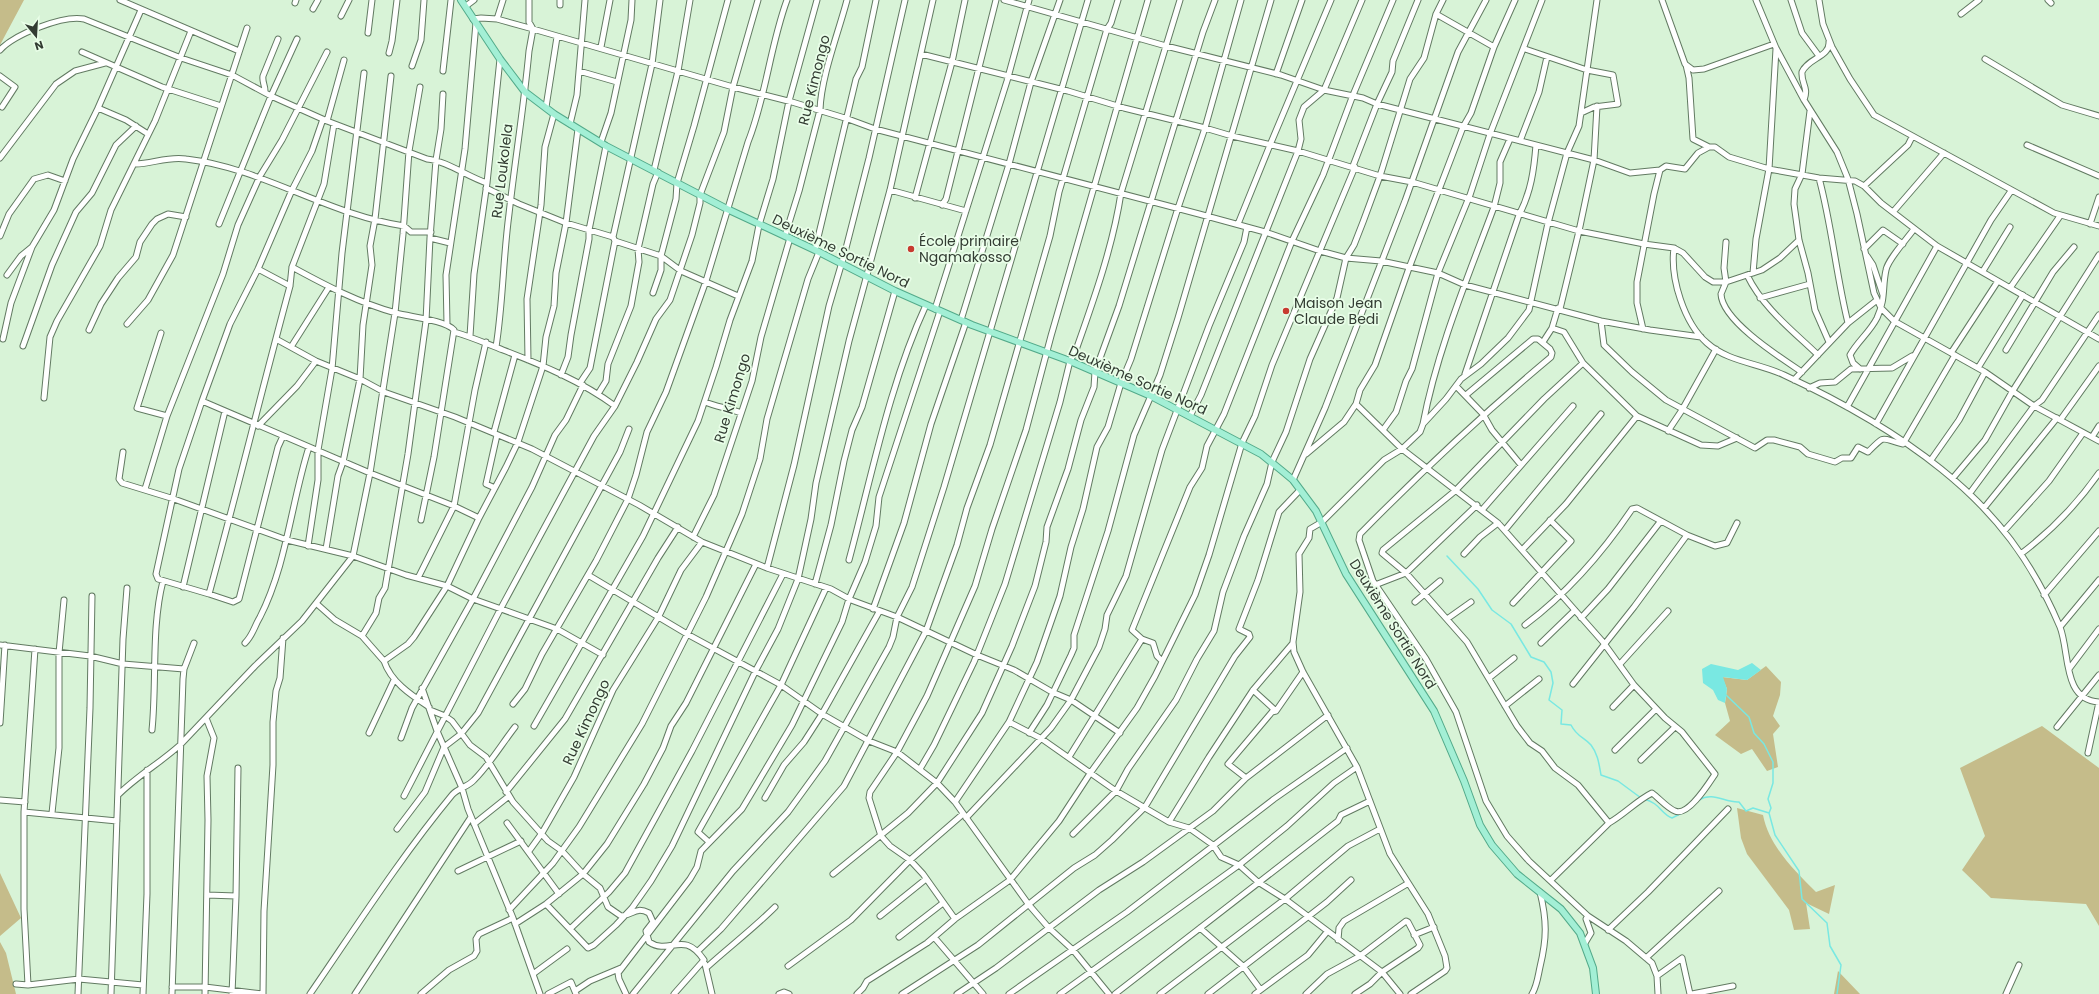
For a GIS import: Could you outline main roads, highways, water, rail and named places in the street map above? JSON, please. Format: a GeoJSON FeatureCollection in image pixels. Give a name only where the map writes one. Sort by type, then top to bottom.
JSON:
{"type":"FeatureCollection","features":[{"type":"Feature","properties":{"kind":"main road","name":"Deuxième Sortie Nord"},"geometry":{"type":"LineString","coordinates":[[461,0],[500,60],[525,92],[554,114],[578,129],[727,209],[817,251],[867,278],[989,332],[1046,354],[1070,361],[1151,396],[1242,444],[1272,462],[1293,480],[1322,522],[1354,588],[1434,711],[1464,781],[1480,825],[1504,860],[1517,874],[1568,916],[1585,943],[1593,968],[1596,994]]}},
{"type":"Feature","properties":{"kind":"water"},"geometry":{"type":"Polygon","coordinates":[[[1752,663],[1761,670],[1747,680],[1723,677],[1727,689],[1725,703],[1718,700],[1713,690],[1703,683],[1702,669],[1711,664],[1738,670],[1752,663]]]}},
{"type":"Feature","properties":{"kind":"waterway"},"geometry":{"type":"LineString","coordinates":[[1447,556],[1478,589],[1492,610],[1511,624],[1531,657],[1544,662],[1551,672],[1553,683],[1549,700],[1562,710],[1561,724],[1571,725],[1576,732],[1591,745],[1597,756],[1601,775],[1618,781],[1641,798]]}},
{"type":"Feature","properties":{"kind":"waterway"},"geometry":{"type":"LineString","coordinates":[[1726,695],[1749,717],[1754,733],[1764,744],[1773,762],[1773,783],[1768,799],[1771,808],[1769,813],[1775,835],[1799,871],[1802,899],[1827,923],[1830,946],[1841,965],[1837,994]]}},
{"type":"Feature","properties":{"kind":"waterway"},"geometry":{"type":"LineString","coordinates":[[1699,800],[1714,797],[1739,802],[1746,811],[1753,808],[1769,813]]}},
{"type":"Feature","properties":{"kind":"waterway"},"geometry":{"type":"LineString","coordinates":[[1644,799],[1654,803],[1665,814],[1672,818],[1686,811]]}},
{"type":"Feature","properties":{"kind":"place","name":"École primaire Ngamakosso"},"geometry":{"type":"Point","coordinates":[911,249]}},
{"type":"Feature","properties":{"kind":"place","name":"Maison Jean Claude Bedi"},"geometry":{"type":"Point","coordinates":[1286,311]}}]}
